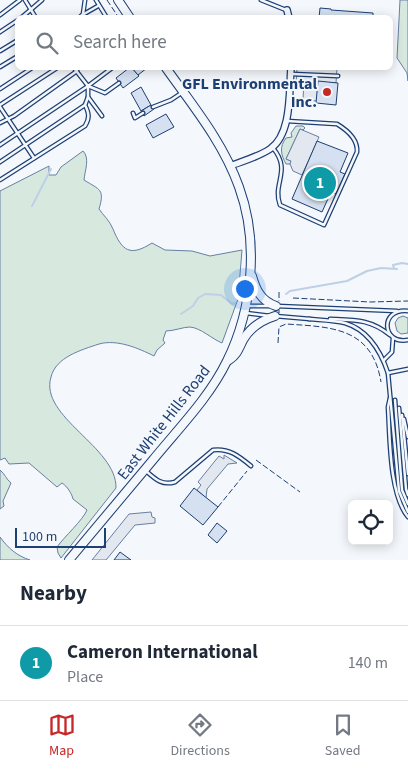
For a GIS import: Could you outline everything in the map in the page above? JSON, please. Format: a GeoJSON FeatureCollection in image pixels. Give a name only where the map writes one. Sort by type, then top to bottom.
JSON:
{"type":"FeatureCollection","features":[{"type":"Feature","properties":{"kind":"main road"},"geometry":{"type":"LineString","coordinates":[[118,0],[128,15]]}},
{"type":"Feature","properties":{"kind":"main road","name":"East White Hills Road"},"geometry":{"type":"LineString","coordinates":[[69,560],[199,404],[228,361],[245,310],[251,272],[248,229],[239,187],[212,132],[167,70]]}},
{"type":"Feature","properties":{"kind":"main road"},"geometry":{"type":"LineString","coordinates":[[251,272],[258,293],[265,301],[276,306]]}},
{"type":"Feature","properties":{"kind":"main road"},"geometry":{"type":"LineString","coordinates":[[228,361],[234,356],[250,331],[260,323],[275,316]]}},
{"type":"Feature","properties":{"kind":"street"},"geometry":{"type":"LineString","coordinates":[[287,10],[288,15]]}},
{"type":"Feature","properties":{"kind":"street"},"geometry":{"type":"LineString","coordinates":[[230,166],[272,148],[280,138],[287,121],[291,71]]}},
{"type":"Feature","properties":{"kind":"lane"},"geometry":{"type":"LineString","coordinates":[[0,15],[20,0]]}},
{"type":"Feature","properties":{"kind":"lane"},"geometry":{"type":"LineString","coordinates":[[25,0],[34,15]]}},
{"type":"Feature","properties":{"kind":"lane"},"geometry":{"type":"LineString","coordinates":[[23,15],[42,0]]}},
{"type":"Feature","properties":{"kind":"lane"},"geometry":{"type":"LineString","coordinates":[[83,14],[86,0]]}},
{"type":"Feature","properties":{"kind":"lane"},"geometry":{"type":"LineString","coordinates":[[96,0],[104,15]]}},
{"type":"Feature","properties":{"kind":"lane"},"geometry":{"type":"LineString","coordinates":[[261,0],[287,10]]}},
{"type":"Feature","properties":{"kind":"lane"},"geometry":{"type":"LineString","coordinates":[[83,14],[98,6]]}},
{"type":"Feature","properties":{"kind":"lane"},"geometry":{"type":"LineString","coordinates":[[0,32],[15,22]]}},
{"type":"Feature","properties":{"kind":"lane"},"geometry":{"type":"LineString","coordinates":[[0,51],[15,42]]}},
{"type":"Feature","properties":{"kind":"lane"},"geometry":{"type":"LineString","coordinates":[[0,67],[15,58]]}},
{"type":"Feature","properties":{"kind":"lane"},"geometry":{"type":"LineString","coordinates":[[0,89],[29,70]]}},
{"type":"Feature","properties":{"kind":"lane"},"geometry":{"type":"LineString","coordinates":[[34,158],[0,106],[54,70]]}},
{"type":"Feature","properties":{"kind":"lane"},"geometry":{"type":"LineString","coordinates":[[0,145],[109,70]]}},
{"type":"Feature","properties":{"kind":"lane"},"geometry":{"type":"LineString","coordinates":[[0,123],[14,116],[77,71],[88,86],[105,93],[119,83]]}},
{"type":"Feature","properties":{"kind":"lane"},"geometry":{"type":"LineString","coordinates":[[291,71],[338,76]]}},
{"type":"Feature","properties":{"kind":"lane"},"geometry":{"type":"LineString","coordinates":[[0,162],[85,105],[88,97],[88,86]]}},
{"type":"Feature","properties":{"kind":"lane"},"geometry":{"type":"LineString","coordinates":[[153,107],[170,100],[183,91]]}},
{"type":"Feature","properties":{"kind":"lane"},"geometry":{"type":"LineString","coordinates":[[88,97],[102,116]]}},
{"type":"Feature","properties":{"kind":"lane"},"geometry":{"type":"LineString","coordinates":[[0,180],[85,126],[89,120],[85,105]]}},
{"type":"Feature","properties":{"kind":"lane"},"geometry":{"type":"LineString","coordinates":[[132,113],[135,118],[143,113]]}},
{"type":"Feature","properties":{"kind":"lane"},"geometry":{"type":"LineString","coordinates":[[272,148],[277,153],[282,165],[278,192],[280,205],[324,225],[357,152],[357,146],[344,128],[337,124],[287,121]]}},
{"type":"Feature","properties":{"kind":"lane"},"geometry":{"type":"LineString","coordinates":[[245,310],[276,306],[408,311]]}},
{"type":"Feature","properties":{"kind":"lane"},"geometry":{"type":"LineString","coordinates":[[245,310],[275,316],[345,323],[356,328],[372,343],[384,360],[388,372],[390,394],[408,474]]}},
{"type":"Feature","properties":{"kind":"lane"},"geometry":{"type":"LineString","coordinates":[[390,335],[387,326],[388,321],[390,316],[397,311]]}},
{"type":"Feature","properties":{"kind":"lane"},"geometry":{"type":"LineString","coordinates":[[309,319],[365,321],[376,325],[394,338],[402,341],[408,340]]}},
{"type":"Feature","properties":{"kind":"lane"},"geometry":{"type":"LineString","coordinates":[[384,360],[392,352],[394,338]]}},
{"type":"Feature","properties":{"kind":"lane"},"geometry":{"type":"LineString","coordinates":[[388,372],[408,369]]}},
{"type":"Feature","properties":{"kind":"lane"},"geometry":{"type":"LineString","coordinates":[[390,394],[402,415],[396,493],[402,509],[408,517]]}},
{"type":"Feature","properties":{"kind":"lane"},"geometry":{"type":"LineString","coordinates":[[394,400],[408,495]]}},
{"type":"Feature","properties":{"kind":"lane"},"geometry":{"type":"LineString","coordinates":[[399,408],[402,490],[408,504]]}},
{"type":"Feature","properties":{"kind":"lane"},"geometry":{"type":"LineString","coordinates":[[400,436],[399,491],[408,512]]}},
{"type":"Feature","properties":{"kind":"lane"},"geometry":{"type":"LineString","coordinates":[[144,470],[168,485],[175,482],[213,450],[220,449],[230,451],[252,466]]}},
{"type":"Feature","properties":{"kind":"shaded area"},"geometry":{"type":"Polygon","coordinates":[[[400,0],[408,0],[408,81],[407,73],[397,58],[400,0]]]}},
{"type":"Feature","properties":{"kind":"shaded area"},"geometry":{"type":"Polygon","coordinates":[[[297,70],[337,70],[336,83],[318,82],[317,101],[303,100],[304,80],[298,81],[296,84],[297,70]]]}},
{"type":"Feature","properties":{"kind":"shaded area"},"geometry":{"type":"Polygon","coordinates":[[[296,126],[303,126],[305,128],[303,130],[300,129],[286,159],[291,161],[290,164],[286,164],[282,154],[282,145],[286,138],[292,137],[291,133],[296,126]]]}},
{"type":"Feature","properties":{"kind":"shaded area"},"geometry":{"type":"Polygon","coordinates":[[[300,129],[319,137],[302,175],[293,171],[290,164],[291,161],[286,159],[300,129]]]}},
{"type":"Feature","properties":{"kind":"shaded area"},"geometry":{"type":"Polygon","coordinates":[[[83,151],[87,161],[84,180],[100,191],[99,209],[110,223],[123,247],[132,251],[152,243],[165,250],[192,251],[210,256],[242,250],[238,299],[222,343],[198,329],[190,327],[166,331],[163,340],[165,343],[157,350],[154,356],[120,343],[106,343],[70,355],[58,364],[54,370],[51,377],[50,392],[56,405],[105,459],[113,473],[116,488],[61,558],[57,547],[82,519],[87,510],[73,499],[64,484],[62,483],[57,487],[29,463],[9,464],[5,458],[0,460],[0,191],[49,166],[49,175],[56,175],[61,167],[83,151]]]}},
{"type":"Feature","properties":{"kind":"shaded area"},"geometry":{"type":"Polygon","coordinates":[[[403,316],[408,318],[408,333],[401,334],[397,331],[395,323],[398,318],[403,316]]]}},
{"type":"Feature","properties":{"kind":"shaded area"},"geometry":{"type":"Polygon","coordinates":[[[224,455],[237,463],[228,464],[207,489],[206,498],[197,490],[201,485],[198,482],[219,456],[224,459],[224,455]]]}},
{"type":"Feature","properties":{"kind":"shaded area"},"geometry":{"type":"Polygon","coordinates":[[[0,470],[11,483],[3,501],[4,506],[0,509],[0,470]]]}},
{"type":"Feature","properties":{"kind":"shaded area"},"geometry":{"type":"Polygon","coordinates":[[[151,512],[152,517],[155,518],[155,523],[135,525],[106,560],[92,560],[129,514],[151,512]]]}},
{"type":"Feature","properties":{"kind":"shaded area"},"geometry":{"type":"Polygon","coordinates":[[[0,537],[13,551],[30,560],[0,560],[0,537]]]}},
{"type":"Feature","properties":{"kind":"building"},"geometry":{"type":"Polygon","coordinates":[[[320,8],[373,13],[373,15],[319,15],[320,8]]]}},
{"type":"Feature","properties":{"kind":"building"},"geometry":{"type":"Polygon","coordinates":[[[126,70],[134,70],[139,76],[123,88],[116,78],[126,70]]]}},
{"type":"Feature","properties":{"kind":"building"},"geometry":{"type":"Polygon","coordinates":[[[134,70],[144,70],[138,75],[134,70]]]}},
{"type":"Feature","properties":{"kind":"building","name":"GFL Environmental Inc."},"geometry":{"type":"Polygon","coordinates":[[[318,81],[338,83],[336,105],[316,103],[318,81]]]}},
{"type":"Feature","properties":{"kind":"building"},"geometry":{"type":"Polygon","coordinates":[[[141,87],[151,105],[141,111],[131,93],[141,87]]]}},
{"type":"Feature","properties":{"kind":"building"},"geometry":{"type":"Polygon","coordinates":[[[151,105],[154,109],[144,116],[141,111],[151,105]]]}},
{"type":"Feature","properties":{"kind":"building"},"geometry":{"type":"Polygon","coordinates":[[[166,114],[174,127],[153,138],[146,125],[166,114]]]}},
{"type":"Feature","properties":{"kind":"building"},"geometry":{"type":"Polygon","coordinates":[[[317,141],[348,153],[340,172],[345,174],[336,194],[331,192],[322,212],[292,199],[317,141]]]}},
{"type":"Feature","properties":{"kind":"building"},"geometry":{"type":"Polygon","coordinates":[[[194,488],[218,507],[203,525],[180,506],[194,488]]]}},
{"type":"Feature","properties":{"kind":"building"},"geometry":{"type":"Polygon","coordinates":[[[217,523],[227,531],[217,543],[208,535],[217,523]]]}},
{"type":"Feature","properties":{"kind":"building"},"geometry":{"type":"Polygon","coordinates":[[[120,552],[131,560],[114,560],[120,552]]]}},
{"type":"Feature","properties":{"kind":"waterway"},"geometry":{"type":"LineString","coordinates":[[32,206],[51,169]]}},
{"type":"Feature","properties":{"kind":"waterway"},"geometry":{"type":"LineString","coordinates":[[394,268],[393,265],[408,264]]}},
{"type":"Feature","properties":{"kind":"waterway"},"geometry":{"type":"LineString","coordinates":[[286,294],[290,291],[347,281],[367,271],[381,268],[397,269]]}},
{"type":"Feature","properties":{"kind":"waterway"},"geometry":{"type":"LineString","coordinates":[[181,314],[193,306],[198,298],[205,294],[221,295],[232,304],[235,303]]}},
{"type":"Feature","properties":{"kind":"fence"},"geometry":{"type":"LineString","coordinates":[[107,0],[117,15]]}},
{"type":"Feature","properties":{"kind":"fence"},"geometry":{"type":"LineString","coordinates":[[279,292],[279,301]]}},
{"type":"Feature","properties":{"kind":"fence"},"geometry":{"type":"LineString","coordinates":[[293,298],[370,302],[408,301]]}},
{"type":"Feature","properties":{"kind":"fence"},"geometry":{"type":"LineString","coordinates":[[278,343],[279,327],[286,324],[333,329],[347,334],[359,340],[369,350],[376,364],[381,382]]}},
{"type":"Feature","properties":{"kind":"fence"},"geometry":{"type":"LineString","coordinates":[[256,460],[300,492]]}},
{"type":"Feature","properties":{"kind":"fence"},"geometry":{"type":"LineString","coordinates":[[218,507],[247,471]]}},
{"type":"Feature","properties":{"kind":"place","name":"GFL Environmental Inc."},"geometry":{"type":"Point","coordinates":[327,92]}},
{"type":"Feature","properties":{"kind":"place","name":"Cameron International"},"geometry":{"type":"Point","coordinates":[320,183]}}]}
